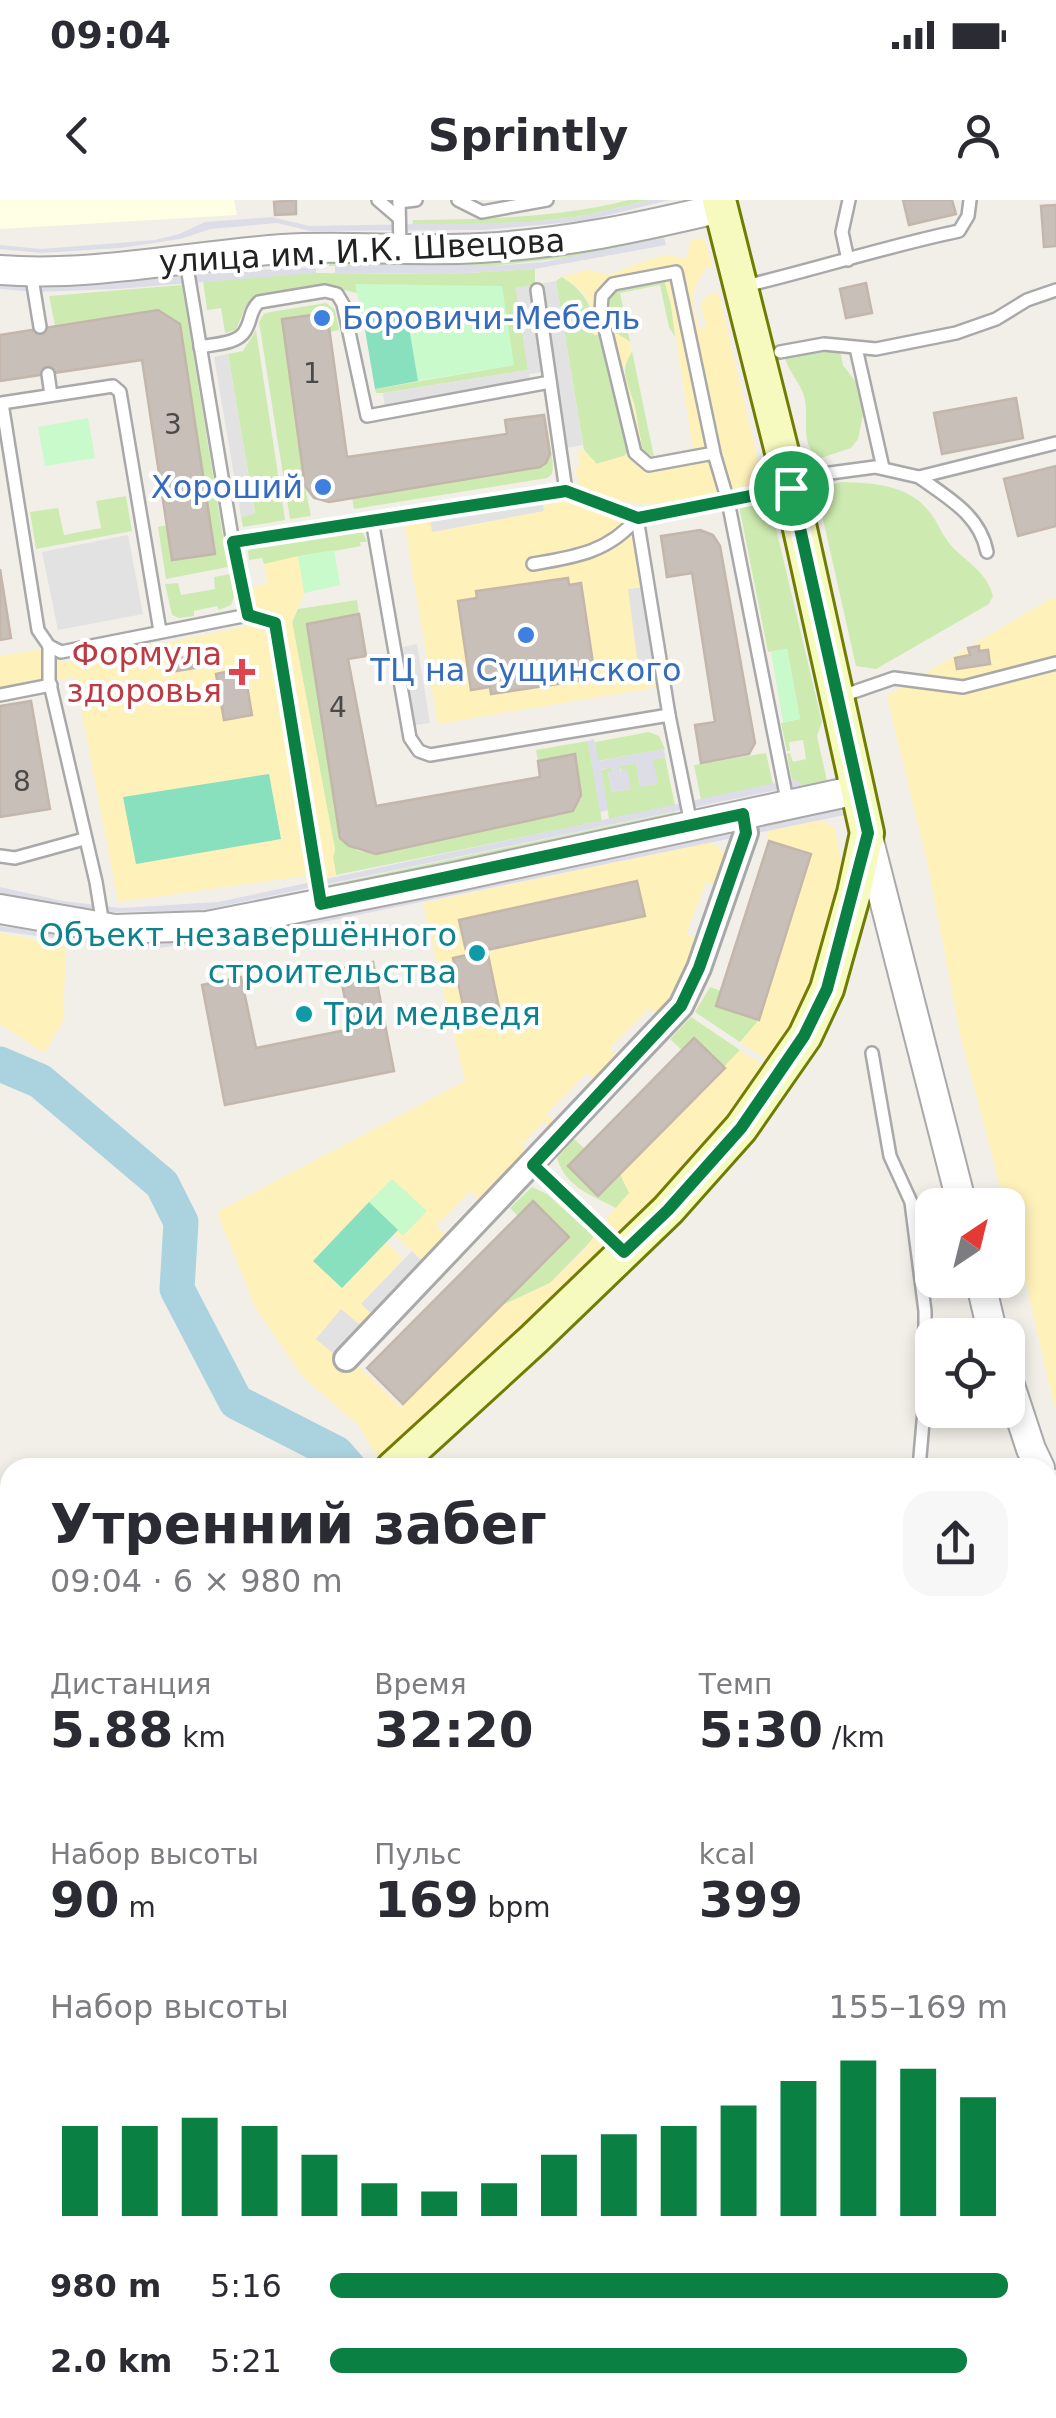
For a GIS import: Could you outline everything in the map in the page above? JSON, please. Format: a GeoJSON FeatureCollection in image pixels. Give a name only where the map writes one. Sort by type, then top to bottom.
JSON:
{"type":"FeatureCollection","features":[{"type":"Feature","properties":{"kind":"main road"},"geometry":{"type":"LineString","coordinates":[[403,1458],[668,1210],[741,1128],[804,1036],[827,989],[868,833],[790,483],[720,204]]}},
{"type":"Feature","properties":{"kind":"street","name":"улица им. И.К. Швецова"},"geometry":{"type":"LineString","coordinates":[[0,270],[104,270],[285,249],[477,248],[571,240],[625,231],[720,204]]}},
{"type":"Feature","properties":{"kind":"street"},"geometry":{"type":"LineString","coordinates":[[0,909],[103,927],[183,929],[321,904],[857,790]]}},
{"type":"Feature","properties":{"kind":"street"},"geometry":{"type":"LineString","coordinates":[[346,1359],[681,1006],[699,968],[746,833],[743,814]]}},
{"type":"Feature","properties":{"kind":"street"},"geometry":{"type":"LineString","coordinates":[[868,833],[958,1188]]}},
{"type":"Feature","properties":{"kind":"street"},"geometry":{"type":"LineString","coordinates":[[1025,1428],[1035,1458]]}},
{"type":"Feature","properties":{"kind":"lane"},"geometry":{"type":"LineString","coordinates":[[378,200],[399,218]]}},
{"type":"Feature","properties":{"kind":"lane"},"geometry":{"type":"LineString","coordinates":[[400,249],[399,201],[416,200]]}},
{"type":"Feature","properties":{"kind":"lane"},"geometry":{"type":"LineString","coordinates":[[458,200],[482,212],[547,200]]}},
{"type":"Feature","properties":{"kind":"lane"},"geometry":{"type":"LineString","coordinates":[[848,260],[842,232],[849,200]]}},
{"type":"Feature","properties":{"kind":"lane"},"geometry":{"type":"LineString","coordinates":[[740,286],[959,231],[968,216],[970,200]]}},
{"type":"Feature","properties":{"kind":"lane"},"geometry":{"type":"LineString","coordinates":[[185,258],[248,615]]}},
{"type":"Feature","properties":{"kind":"lane"},"geometry":{"type":"LineString","coordinates":[[31,272],[40,326]]}},
{"type":"Feature","properties":{"kind":"lane"},"geometry":{"type":"LineString","coordinates":[[714,453],[649,465],[634,453],[601,312],[602,296],[613,284],[676,272],[714,453],[728,500],[788,805]]}},
{"type":"Feature","properties":{"kind":"lane"},"geometry":{"type":"LineString","coordinates":[[537,290],[566,491]]}},
{"type":"Feature","properties":{"kind":"lane"},"geometry":{"type":"LineString","coordinates":[[780,352],[824,344],[876,349],[956,333],[1056,290]]}},
{"type":"Feature","properties":{"kind":"lane"},"geometry":{"type":"LineString","coordinates":[[200,346],[235,340],[245,333],[252,309],[259,302],[325,291],[337,294],[343,304],[367,416],[550,382]]}},
{"type":"Feature","properties":{"kind":"lane"},"geometry":{"type":"LineString","coordinates":[[856,348],[883,468]]}},
{"type":"Feature","properties":{"kind":"lane"},"geometry":{"type":"LineString","coordinates":[[48,374],[52,396]]}},
{"type":"Feature","properties":{"kind":"lane"},"geometry":{"type":"LineString","coordinates":[[160,631],[120,392],[113,386],[2,403],[38,630],[49,646],[61,652],[248,615],[275,623],[321,904]]}},
{"type":"Feature","properties":{"kind":"lane"},"geometry":{"type":"LineString","coordinates":[[919,477],[1056,443]]}},
{"type":"Feature","properties":{"kind":"lane"},"geometry":{"type":"LineString","coordinates":[[233,542],[566,491],[638,518],[875,466],[919,477],[964,509],[983,532],[987,552]]}},
{"type":"Feature","properties":{"kind":"lane"},"geometry":{"type":"LineString","coordinates":[[533,564],[586,556],[616,540],[638,518]]}},
{"type":"Feature","properties":{"kind":"lane"},"geometry":{"type":"LineString","coordinates":[[638,518],[669,715],[692,824]]}},
{"type":"Feature","properties":{"kind":"lane"},"geometry":{"type":"LineString","coordinates":[[372,520],[410,738],[419,751],[430,755],[669,715]]}},
{"type":"Feature","properties":{"kind":"lane"},"geometry":{"type":"LineString","coordinates":[[49,646],[51,685],[103,927]]}},
{"type":"Feature","properties":{"kind":"lane"},"geometry":{"type":"LineString","coordinates":[[835,698],[894,678],[963,687],[1056,663]]}},
{"type":"Feature","properties":{"kind":"lane"},"geometry":{"type":"LineString","coordinates":[[0,695],[51,685]]}},
{"type":"Feature","properties":{"kind":"lane"},"geometry":{"type":"LineString","coordinates":[[0,856],[14,858],[84,839]]}},
{"type":"Feature","properties":{"kind":"lane"},"geometry":{"type":"LineString","coordinates":[[872,1052],[890,1156],[911,1202],[925,1311],[925,1399],[920,1458]]}},
{"type":"Feature","properties":{"kind":"lane"},"geometry":{"type":"LineString","coordinates":[[533,1165],[624,1252]]}},
{"type":"Feature","properties":{"kind":"shaded area"},"geometry":{"type":"Polygon","coordinates":[[[0,200],[234,200],[237,215],[0,229],[0,200]]]}},
{"type":"Feature","properties":{"kind":"shaded area"},"geometry":{"type":"Polygon","coordinates":[[[650,200],[670,200],[584,221],[484,230],[310,231],[277,223],[211,229],[180,239],[121,248],[41,253],[0,249],[0,245],[41,249],[155,240],[205,222],[272,217],[309,226],[531,222],[583,216],[650,200]]]}},
{"type":"Feature","properties":{"kind":"shaded area"},"geometry":{"type":"Polygon","coordinates":[[[664,238],[666,245],[535,269],[448,274],[335,273],[335,266],[492,266],[544,262],[664,238]]]}},
{"type":"Feature","properties":{"kind":"shaded area"},"geometry":{"type":"Polygon","coordinates":[[[316,267],[316,273],[117,289],[0,289],[0,284],[116,283],[202,273],[316,267]]]}},
{"type":"Feature","properties":{"kind":"shaded area"},"geometry":{"type":"Polygon","coordinates":[[[556,281],[583,445],[566,448],[551,371],[529,374],[530,383],[385,407],[383,393],[528,370],[516,288],[556,281]]]}},
{"type":"Feature","properties":{"kind":"shaded area"},"geometry":{"type":"Polygon","coordinates":[[[228,354],[255,514],[241,517],[214,357],[228,354]]]}},
{"type":"Feature","properties":{"kind":"shaded area"},"geometry":{"type":"Polygon","coordinates":[[[542,499],[544,511],[432,532],[430,520],[542,499]]]}},
{"type":"Feature","properties":{"kind":"shaded area"},"geometry":{"type":"Polygon","coordinates":[[[128,535],[143,614],[58,630],[42,552],[128,535]]]}},
{"type":"Feature","properties":{"kind":"shaded area"},"geometry":{"type":"Polygon","coordinates":[[[645,587],[654,664],[638,666],[628,589],[645,587]]]}},
{"type":"Feature","properties":{"kind":"shaded area"},"geometry":{"type":"Polygon","coordinates":[[[417,644],[430,723],[415,725],[403,647],[417,644]]]}},
{"type":"Feature","properties":{"kind":"shaded area"},"geometry":{"type":"Polygon","coordinates":[[[594,739],[599,761],[664,749],[665,757],[653,760],[658,784],[640,787],[636,763],[620,766],[620,771],[627,769],[631,789],[612,792],[608,772],[613,768],[601,769],[608,810],[600,812],[588,741],[594,739]]]}},
{"type":"Feature","properties":{"kind":"shaded area"},"geometry":{"type":"Polygon","coordinates":[[[795,779],[803,786],[828,781],[829,785],[797,791],[792,787],[199,911],[102,912],[0,894],[0,887],[63,901],[121,908],[218,902],[795,779]]]}},
{"type":"Feature","properties":{"kind":"shaded area"},"geometry":{"type":"Polygon","coordinates":[[[836,805],[845,815],[265,934],[159,948],[127,948],[0,931],[0,926],[127,943],[233,937],[818,815],[817,808],[836,805]]]}},
{"type":"Feature","properties":{"kind":"shaded area"},"geometry":{"type":"Polygon","coordinates":[[[412,1251],[423,1262],[373,1315],[361,1304],[412,1251]]]}},
{"type":"Feature","properties":{"kind":"shaded area"},"geometry":{"type":"Polygon","coordinates":[[[341,1309],[365,1329],[340,1359],[316,1339],[341,1309]]]}},
{"type":"Feature","properties":{"kind":"green space"},"geometry":{"type":"Polygon","coordinates":[[[650,200],[583,216],[531,222],[412,226],[413,220],[549,214],[650,200]]]}},
{"type":"Feature","properties":{"kind":"green space"},"geometry":{"type":"Polygon","coordinates":[[[663,234],[664,238],[590,255],[492,266],[329,266],[329,261],[663,234]]]}},
{"type":"Feature","properties":{"kind":"green space"},"geometry":{"type":"Polygon","coordinates":[[[535,269],[535,285],[516,288],[528,370],[383,393],[376,393],[375,389],[514,365],[356,285],[357,293],[327,286],[259,296],[246,305],[236,330],[225,333],[221,308],[207,310],[203,280],[316,273],[448,274],[535,269]]]}},
{"type":"Feature","properties":{"kind":"green space"},"geometry":{"type":"Polygon","coordinates":[[[562,277],[583,296],[595,319],[630,450],[624,456],[596,464],[584,450],[556,281],[562,277]]]}},
{"type":"Feature","properties":{"kind":"green space"},"geometry":{"type":"Polygon","coordinates":[[[664,278],[675,337],[660,285],[620,293],[630,342],[616,333],[607,292],[616,286],[664,278]]]}},
{"type":"Feature","properties":{"kind":"green space"},"geometry":{"type":"Polygon","coordinates":[[[355,284],[502,286],[514,365],[418,381],[406,311],[363,318],[355,284]]]}},
{"type":"Feature","properties":{"kind":"green space"},"geometry":{"type":"Polygon","coordinates":[[[182,285],[228,567],[166,579],[158,527],[167,525],[215,553],[180,324],[158,310],[55,325],[49,296],[182,285]]]}},
{"type":"Feature","properties":{"kind":"green space"},"geometry":{"type":"Polygon","coordinates":[[[326,303],[335,310],[339,330],[329,332],[305,486],[311,516],[290,519],[259,322],[270,312],[326,303]]]}},
{"type":"Feature","properties":{"kind":"green space"},"geometry":{"type":"Polygon","coordinates":[[[406,310],[418,381],[375,389],[363,318],[406,310]]]}},
{"type":"Feature","properties":{"kind":"green space"},"geometry":{"type":"Polygon","coordinates":[[[256,330],[285,520],[243,527],[241,517],[255,513],[228,354],[243,351],[256,330]]]}},
{"type":"Feature","properties":{"kind":"green space"},"geometry":{"type":"Polygon","coordinates":[[[834,348],[840,351],[843,365],[861,389],[865,405],[858,439],[851,448],[821,458],[809,446],[803,393],[785,358],[798,352],[834,348]]]}},
{"type":"Feature","properties":{"kind":"green space"},"geometry":{"type":"Polygon","coordinates":[[[632,351],[654,457],[643,451],[626,377],[632,351]]]}},
{"type":"Feature","properties":{"kind":"green space"},"geometry":{"type":"Polygon","coordinates":[[[546,414],[553,465],[547,478],[354,509],[352,498],[540,467],[550,454],[546,414]]]}},
{"type":"Feature","properties":{"kind":"green space"},"geometry":{"type":"Polygon","coordinates":[[[88,418],[95,458],[45,466],[38,427],[88,418]]]}},
{"type":"Feature","properties":{"kind":"green space"},"geometry":{"type":"Polygon","coordinates":[[[842,482],[888,487],[919,501],[949,543],[985,579],[993,596],[989,604],[876,669],[856,666],[818,497],[822,487],[842,482]]]}},
{"type":"Feature","properties":{"kind":"green space"},"geometry":{"type":"Polygon","coordinates":[[[126,496],[132,531],[36,549],[30,512],[58,508],[64,535],[101,528],[96,501],[126,496]]]}},
{"type":"Feature","properties":{"kind":"green space"},"geometry":{"type":"Polygon","coordinates":[[[769,499],[822,722],[817,736],[827,781],[803,786],[792,780],[787,754],[793,762],[806,759],[803,740],[789,742],[787,751],[781,723],[800,719],[787,649],[768,652],[739,506],[769,499]]]}},
{"type":"Feature","properties":{"kind":"green space"},"geometry":{"type":"Polygon","coordinates":[[[353,528],[363,533],[367,542],[264,564],[262,558],[249,560],[248,551],[253,545],[353,528]]]}},
{"type":"Feature","properties":{"kind":"green space"},"geometry":{"type":"Polygon","coordinates":[[[334,550],[340,585],[304,593],[298,556],[334,550]]]}},
{"type":"Feature","properties":{"kind":"green space"},"geometry":{"type":"Polygon","coordinates":[[[230,574],[234,597],[231,605],[219,610],[217,606],[194,611],[194,616],[172,615],[165,584],[178,583],[181,595],[215,589],[214,577],[230,574]]]}},
{"type":"Feature","properties":{"kind":"green space"},"geometry":{"type":"Polygon","coordinates":[[[357,600],[359,614],[307,625],[340,838],[358,851],[376,854],[573,811],[581,795],[538,761],[536,750],[588,741],[602,821],[336,875],[335,850],[292,622],[298,609],[357,600]]]}},
{"type":"Feature","properties":{"kind":"green space"},"geometry":{"type":"Polygon","coordinates":[[[787,649],[800,719],[783,722],[771,652],[787,649]]]}},
{"type":"Feature","properties":{"kind":"green space"},"geometry":{"type":"Polygon","coordinates":[[[649,732],[659,736],[665,749],[598,761],[595,742],[649,732]]]}},
{"type":"Feature","properties":{"kind":"green space"},"geometry":{"type":"Polygon","coordinates":[[[766,753],[773,784],[701,800],[694,765],[766,753]]]}},
{"type":"Feature","properties":{"kind":"green space"},"geometry":{"type":"Polygon","coordinates":[[[665,757],[675,806],[609,819],[601,770],[612,767],[613,771],[608,773],[612,792],[631,789],[619,766],[636,763],[640,786],[652,760],[665,757]]]}},
{"type":"Feature","properties":{"kind":"green space"},"geometry":{"type":"Polygon","coordinates":[[[269,774],[281,839],[136,864],[123,797],[269,774]]]}},
{"type":"Feature","properties":{"kind":"green space"},"geometry":{"type":"Polygon","coordinates":[[[675,812],[674,817],[333,888],[328,885],[675,812]]]}},
{"type":"Feature","properties":{"kind":"green space"},"geometry":{"type":"Polygon","coordinates":[[[710,987],[721,991],[717,1007],[759,1020],[740,1042],[695,1012],[710,987]]]}},
{"type":"Feature","properties":{"kind":"green space"},"geometry":{"type":"Polygon","coordinates":[[[691,1017],[740,1050],[725,1068],[695,1039],[682,1050],[670,1039],[691,1017]]]}},
{"type":"Feature","properties":{"kind":"green space"},"geometry":{"type":"Polygon","coordinates":[[[574,1139],[585,1149],[568,1167],[598,1196],[620,1174],[630,1193],[616,1208],[581,1189],[561,1168],[557,1158],[574,1139]]]}},
{"type":"Feature","properties":{"kind":"green space"},"geometry":{"type":"Polygon","coordinates":[[[392,1179],[427,1211],[403,1236],[369,1202],[392,1179]]]}},
{"type":"Feature","properties":{"kind":"green space"},"geometry":{"type":"Polygon","coordinates":[[[532,1187],[547,1194],[595,1237],[550,1283],[499,1307],[518,1216],[510,1208],[532,1187]]]}},
{"type":"Feature","properties":{"kind":"green space"},"geometry":{"type":"Polygon","coordinates":[[[369,1202],[398,1230],[342,1288],[313,1261],[369,1202]]]}},
{"type":"Feature","properties":{"kind":"sand"},"geometry":{"type":"Polygon","coordinates":[[[704,238],[713,267],[706,268],[694,291],[693,304],[700,329],[706,326],[700,303],[709,294],[719,294],[763,482],[670,502],[623,502],[601,496],[580,485],[574,468],[580,467],[577,451],[584,450],[597,464],[624,456],[630,450],[600,335],[594,335],[591,328],[590,304],[580,290],[562,277],[588,270],[609,275],[657,257],[688,257],[689,241],[704,238]],[[664,279],[607,292],[616,333],[629,341],[632,351],[623,369],[643,451],[654,457],[693,449],[664,279]]]}},
{"type":"Feature","properties":{"kind":"sand"},"geometry":{"type":"Polygon","coordinates":[[[562,495],[615,515],[630,531],[640,587],[629,589],[638,666],[654,664],[657,687],[438,724],[404,521],[430,517],[434,532],[544,511],[545,498],[562,495]]]}},
{"type":"Feature","properties":{"kind":"sand"},"geometry":{"type":"Polygon","coordinates":[[[298,556],[304,593],[292,622],[335,850],[336,875],[306,883],[305,876],[118,902],[75,677],[0,688],[0,656],[42,649],[59,661],[71,662],[257,624],[252,587],[267,584],[264,564],[298,556]]]}},
{"type":"Feature","properties":{"kind":"sand"},"geometry":{"type":"Polygon","coordinates":[[[1056,598],[1056,1414],[1025,1279],[1025,1188],[1001,1188],[960,1034],[928,866],[887,696],[1056,598]]]}},
{"type":"Feature","properties":{"kind":"sand"},"geometry":{"type":"Polygon","coordinates":[[[820,820],[835,828],[844,877],[813,983],[770,1062],[740,1042],[759,1020],[811,855],[769,841],[767,831],[820,820]]]}},
{"type":"Feature","properties":{"kind":"sand"},"geometry":{"type":"Polygon","coordinates":[[[711,842],[730,857],[721,887],[706,882],[686,934],[701,940],[677,994],[661,1018],[649,1008],[610,1048],[620,1059],[599,1083],[587,1072],[546,1114],[557,1124],[552,1129],[544,1121],[522,1145],[528,1153],[480,1200],[470,1191],[436,1226],[446,1236],[423,1262],[394,1234],[398,1230],[403,1235],[392,1179],[313,1260],[342,1288],[386,1242],[403,1259],[362,1303],[373,1315],[362,1326],[316,1338],[348,1366],[353,1361],[400,1407],[499,1307],[550,1283],[585,1249],[629,1193],[620,1174],[740,1050],[766,1067],[741,1106],[629,1229],[537,1310],[386,1458],[378,1458],[358,1425],[303,1377],[255,1307],[217,1212],[465,1081],[423,903],[711,842]]]}},
{"type":"Feature","properties":{"kind":"sand"},"geometry":{"type":"Polygon","coordinates":[[[0,933],[66,945],[63,1021],[44,1053],[0,1024],[0,933]]]}},
{"type":"Feature","properties":{"kind":"building"},"geometry":{"type":"Polygon","coordinates":[[[296,200],[296,214],[275,215],[274,202],[296,200]]]}},
{"type":"Feature","properties":{"kind":"building"},"geometry":{"type":"Polygon","coordinates":[[[903,200],[952,200],[956,214],[909,225],[903,200]]]}},
{"type":"Feature","properties":{"kind":"building"},"geometry":{"type":"Polygon","coordinates":[[[1056,205],[1056,246],[1044,247],[1041,206],[1056,205]]]}},
{"type":"Feature","properties":{"kind":"building"},"geometry":{"type":"Polygon","coordinates":[[[866,283],[872,313],[846,318],[840,289],[866,283]]]}},
{"type":"Feature","properties":{"kind":"building"},"geometry":{"type":"Polygon","coordinates":[[[158,310],[180,324],[215,554],[172,560],[142,360],[0,381],[0,335],[158,310]]]}},
{"type":"Feature","properties":{"kind":"building"},"geometry":{"type":"Polygon","coordinates":[[[327,313],[347,457],[507,434],[505,420],[544,415],[550,454],[546,463],[329,502],[314,498],[305,486],[282,319],[327,313]]]}},
{"type":"Feature","properties":{"kind":"building"},"geometry":{"type":"Polygon","coordinates":[[[1016,398],[1023,438],[942,454],[934,413],[1016,398]]]}},
{"type":"Feature","properties":{"kind":"building"},"geometry":{"type":"Polygon","coordinates":[[[1056,466],[1056,526],[1018,536],[1004,479],[1056,466]]]}},
{"type":"Feature","properties":{"kind":"building"},"geometry":{"type":"Polygon","coordinates":[[[700,530],[713,535],[720,546],[755,743],[749,754],[701,763],[695,725],[715,722],[692,573],[667,577],[661,536],[700,530]]]}},
{"type":"Feature","properties":{"kind":"building"},"geometry":{"type":"Polygon","coordinates":[[[0,569],[11,638],[0,640],[0,569]]]}},
{"type":"Feature","properties":{"kind":"building","name":"ТЦ на Сущинского"},"geometry":{"type":"Polygon","coordinates":[[[568,578],[569,585],[581,583],[594,670],[577,673],[578,681],[491,694],[490,687],[471,690],[458,601],[477,598],[476,591],[568,578]]]}},
{"type":"Feature","properties":{"kind":"building"},"geometry":{"type":"Polygon","coordinates":[[[359,614],[366,656],[348,659],[376,806],[540,777],[538,761],[575,754],[581,795],[573,811],[376,854],[349,846],[340,838],[307,624],[359,614]]]}},
{"type":"Feature","properties":{"kind":"building"},"geometry":{"type":"Polygon","coordinates":[[[979,646],[979,651],[988,650],[990,664],[957,669],[955,658],[970,655],[968,648],[979,646]]]}},
{"type":"Feature","properties":{"kind":"building"},"geometry":{"type":"Polygon","coordinates":[[[198,655],[201,667],[176,671],[174,659],[198,655]]]}},
{"type":"Feature","properties":{"kind":"building"},"geometry":{"type":"Polygon","coordinates":[[[244,668],[252,715],[224,720],[216,674],[244,668]]]}},
{"type":"Feature","properties":{"kind":"building"},"geometry":{"type":"Polygon","coordinates":[[[31,701],[50,809],[0,817],[0,706],[31,701]]]}},
{"type":"Feature","properties":{"kind":"building"},"geometry":{"type":"Polygon","coordinates":[[[769,841],[811,854],[759,1020],[716,1006],[769,841]]]}},
{"type":"Feature","properties":{"kind":"building","name":"Объект незавершённого строительства"},"geometry":{"type":"Polygon","coordinates":[[[637,881],[645,916],[487,950],[501,1017],[467,1024],[453,958],[467,955],[459,920],[637,881]]]}},
{"type":"Feature","properties":{"kind":"building"},"geometry":{"type":"Polygon","coordinates":[[[373,962],[394,1071],[225,1105],[202,985],[241,977],[256,1048],[351,1029],[339,969],[373,962]]]}},
{"type":"Feature","properties":{"kind":"building"},"geometry":{"type":"Polygon","coordinates":[[[694,1038],[725,1068],[598,1196],[568,1166],[694,1038]]]}},
{"type":"Feature","properties":{"kind":"building"},"geometry":{"type":"Polygon","coordinates":[[[533,1201],[569,1237],[403,1404],[367,1368],[533,1201]]]}},
{"type":"Feature","properties":{"kind":"waterway"},"geometry":{"type":"LineString","coordinates":[[0,1064],[40,1081],[162,1184],[181,1222],[177,1289],[236,1402],[340,1458]]}},
{"type":"Feature","properties":{"kind":"place","name":"Боровичи-Мебель"},"geometry":{"type":"Point","coordinates":[322,318]}},
{"type":"Feature","properties":{"kind":"place","name":"Хороший"},"geometry":{"type":"Point","coordinates":[323,487]}},
{"type":"Feature","properties":{"kind":"place","name":"ТЦ на Сущинского"},"geometry":{"type":"Point","coordinates":[526,635]}},
{"type":"Feature","properties":{"kind":"place","name":"Формула здоровья"},"geometry":{"type":"Point","coordinates":[242,672]}},
{"type":"Feature","properties":{"kind":"place","name":"Объект незавершённого строительства"},"geometry":{"type":"Point","coordinates":[477,953]}},
{"type":"Feature","properties":{"kind":"place","name":"Три медведя"},"geometry":{"type":"Point","coordinates":[304,1014]}},
{"type":"Feature","properties":{"kind":"route"},"geometry":{"type":"LineString","coordinates":[[791,488],[868,833],[827,989],[804,1036],[741,1128],[668,1210],[624,1252],[533,1165],[681,1006],[699,968],[746,833],[743,814],[321,904],[275,623],[248,615],[233,542],[566,491],[638,518],[791,488]]}}]}
